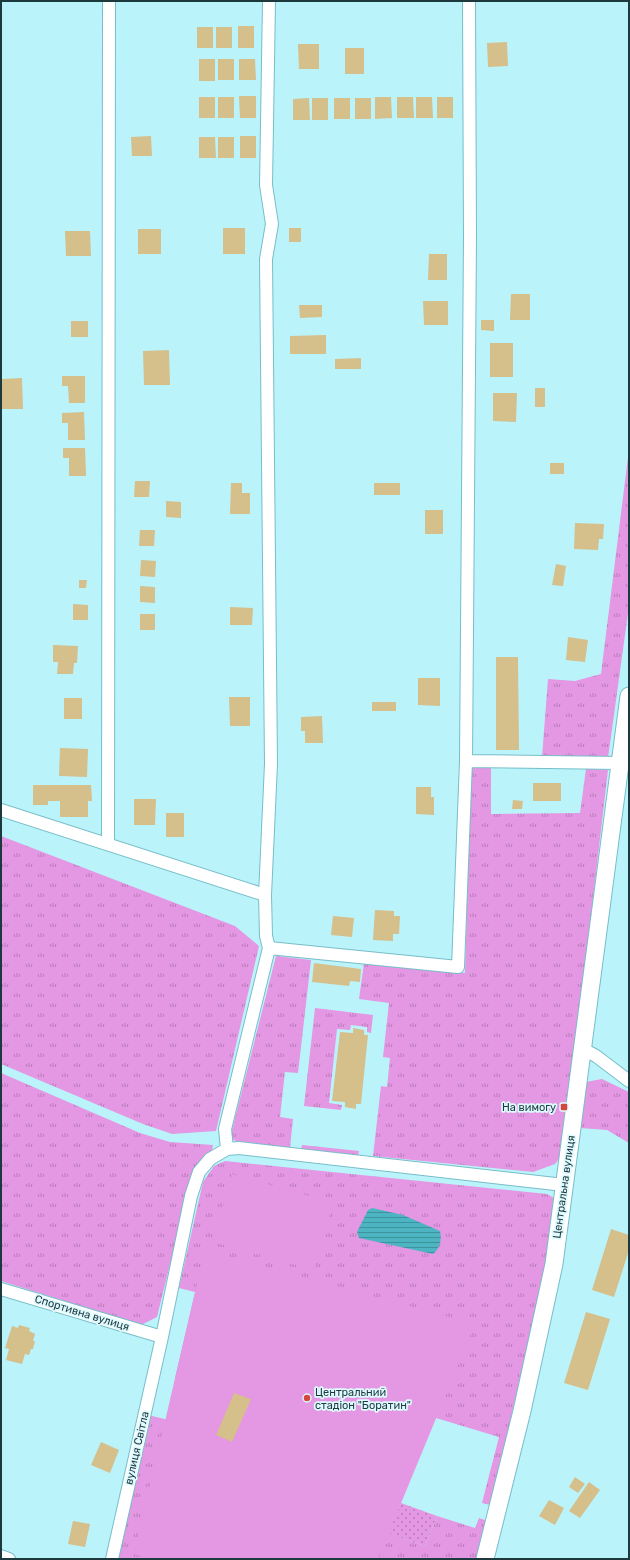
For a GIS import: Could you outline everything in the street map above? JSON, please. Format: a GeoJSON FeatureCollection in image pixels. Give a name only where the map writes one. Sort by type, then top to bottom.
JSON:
{"type":"FeatureCollection","features":[{"type":"Feature","properties":{"kind":"street"},"geometry":{"type":"LineString","coordinates":[[108,844],[109,1]]}},
{"type":"Feature","properties":{"kind":"street"},"geometry":{"type":"LineString","coordinates":[[269,1],[266,186],[272,224],[266,266],[271,764],[265,895],[266,936],[270,948],[225,1130],[227,1149],[239,1148],[564,1185]]}},
{"type":"Feature","properties":{"kind":"street"},"geometry":{"type":"LineString","coordinates":[[270,948],[458,967],[466,760],[470,245],[469,1]]}},
{"type":"Feature","properties":{"kind":"street","name":"Центральна вулиця"},"geometry":{"type":"LineString","coordinates":[[485,1559],[522,1411],[554,1264],[629,696]]}},
{"type":"Feature","properties":{"kind":"street"},"geometry":{"type":"LineString","coordinates":[[466,760],[620,763]]}},
{"type":"Feature","properties":{"kind":"street"},"geometry":{"type":"LineString","coordinates":[[1,810],[265,895]]}},
{"type":"Feature","properties":{"kind":"street"},"geometry":{"type":"LineString","coordinates":[[583,1049],[596,1056],[629,1081]]}},
{"type":"Feature","properties":{"kind":"street","name":"вулиця Світла"},"geometry":{"type":"LineString","coordinates":[[112,1559],[162,1337],[191,1196],[199,1172],[210,1159],[227,1149]]}},
{"type":"Feature","properties":{"kind":"street","name":"Спортивна вулиця"},"geometry":{"type":"LineString","coordinates":[[1,1289],[162,1337]]}},
{"type":"Feature","properties":{"kind":"street"},"geometry":{"type":"LineString","coordinates":[[1,1556],[9,1559]]}},
{"type":"Feature","properties":{"kind":"green space"},"geometry":{"type":"Polygon","coordinates":[[[629,449],[629,606],[608,758],[542,757],[548,679],[575,681],[601,674],[629,449]]]}},
{"type":"Feature","properties":{"kind":"green space"},"geometry":{"type":"Polygon","coordinates":[[[471,767],[491,767],[491,814],[580,813],[586,769],[608,770],[561,1156],[555,1164],[533,1172],[373,1156],[381,1086],[387,1087],[390,1058],[383,1057],[389,1003],[359,999],[364,963],[465,973],[471,767]]]}},
{"type":"Feature","properties":{"kind":"green space"},"geometry":{"type":"Polygon","coordinates":[[[1,836],[235,926],[259,946],[216,1131],[172,1134],[143,1124],[1,1064],[1,836]]]}},
{"type":"Feature","properties":{"kind":"green space"},"geometry":{"type":"Polygon","coordinates":[[[276,956],[311,960],[298,1073],[285,1072],[280,1117],[293,1119],[290,1148],[236,1141],[230,1138],[276,956]]]}},
{"type":"Feature","properties":{"kind":"green space"},"geometry":{"type":"Polygon","coordinates":[[[315,1008],[373,1015],[371,1033],[367,1032],[367,1027],[351,1025],[350,1030],[337,1029],[329,1103],[342,1105],[341,1110],[304,1106],[315,1008]]]}},
{"type":"Feature","properties":{"kind":"green space"},"geometry":{"type":"Polygon","coordinates":[[[1,1073],[140,1133],[170,1142],[213,1145],[212,1150],[201,1161],[192,1175],[157,1317],[141,1325],[1,1281],[1,1073]]]}},
{"type":"Feature","properties":{"kind":"green space"},"geometry":{"type":"Polygon","coordinates":[[[602,1079],[629,1092],[629,1143],[607,1130],[580,1128],[586,1082],[602,1079]]]}},
{"type":"Feature","properties":{"kind":"green space"},"geometry":{"type":"Polygon","coordinates":[[[302,1145],[359,1151],[358,1156],[301,1150],[302,1145]]]}},
{"type":"Feature","properties":{"kind":"green space"},"geometry":{"type":"Polygon","coordinates":[[[225,1161],[547,1194],[556,1199],[546,1264],[491,1505],[482,1503],[499,1437],[436,1418],[175,1378],[195,1292],[179,1288],[203,1182],[214,1166],[225,1161]]]}},
{"type":"Feature","properties":{"kind":"green space"},"geometry":{"type":"Polygon","coordinates":[[[232,1174],[333,1203],[314,1270],[213,1242],[232,1174]]]}},
{"type":"Feature","properties":{"kind":"green space","name":"Центральний стадіон \"Боратин\""},"geometry":{"type":"Polygon","coordinates":[[[205,1250],[475,1324],[378,1559],[148,1559],[134,1554],[205,1250]]]}},
{"type":"Feature","properties":{"kind":"green space"},"geometry":{"type":"Polygon","coordinates":[[[148,1415],[177,1422],[148,1559],[116,1559],[148,1415]]]}},
{"type":"Feature","properties":{"kind":"green space"},"geometry":{"type":"Polygon","coordinates":[[[401,1503],[437,1516],[425,1546],[388,1533],[401,1503]]]}},
{"type":"Feature","properties":{"kind":"green space"},"geometry":{"type":"Polygon","coordinates":[[[437,1516],[475,1528],[479,1518],[488,1521],[477,1559],[357,1559],[389,1533],[425,1546],[437,1516]]]}},
{"type":"Feature","properties":{"kind":"water"},"geometry":{"type":"Polygon","coordinates":[[[372,1208],[403,1215],[440,1231],[441,1241],[439,1246],[433,1254],[359,1238],[357,1232],[368,1210],[372,1208]]]}},
{"type":"Feature","properties":{"kind":"building"},"geometry":{"type":"Polygon","coordinates":[[[238,26],[254,26],[254,48],[238,48],[238,26]]]}},
{"type":"Feature","properties":{"kind":"building"},"geometry":{"type":"Polygon","coordinates":[[[197,27],[213,27],[213,48],[197,48],[197,27]]]}},
{"type":"Feature","properties":{"kind":"building"},"geometry":{"type":"Polygon","coordinates":[[[216,27],[232,27],[232,48],[216,48],[216,27]]]}},
{"type":"Feature","properties":{"kind":"building"},"geometry":{"type":"Polygon","coordinates":[[[507,42],[508,66],[488,67],[487,43],[507,42]]]}},
{"type":"Feature","properties":{"kind":"building"},"geometry":{"type":"Polygon","coordinates":[[[298,44],[319,44],[319,69],[299,69],[298,44]]]}},
{"type":"Feature","properties":{"kind":"building"},"geometry":{"type":"Polygon","coordinates":[[[345,48],[364,48],[364,74],[345,74],[345,48]]]}},
{"type":"Feature","properties":{"kind":"building"},"geometry":{"type":"Polygon","coordinates":[[[199,59],[215,59],[215,81],[199,81],[199,59]]]}},
{"type":"Feature","properties":{"kind":"building"},"geometry":{"type":"Polygon","coordinates":[[[218,59],[234,59],[234,80],[218,80],[218,59]]]}},
{"type":"Feature","properties":{"kind":"building"},"geometry":{"type":"Polygon","coordinates":[[[239,59],[255,59],[256,80],[239,80],[239,59]]]}},
{"type":"Feature","properties":{"kind":"building"},"geometry":{"type":"Polygon","coordinates":[[[239,96],[256,96],[256,118],[240,118],[239,96]]]}},
{"type":"Feature","properties":{"kind":"building"},"geometry":{"type":"Polygon","coordinates":[[[199,97],[215,97],[215,118],[199,118],[199,97]]]}},
{"type":"Feature","properties":{"kind":"building"},"geometry":{"type":"Polygon","coordinates":[[[218,97],[234,97],[234,118],[218,118],[218,97]]]}},
{"type":"Feature","properties":{"kind":"building"},"geometry":{"type":"Polygon","coordinates":[[[375,97],[391,97],[392,118],[375,119],[375,97]]]}},
{"type":"Feature","properties":{"kind":"building"},"geometry":{"type":"Polygon","coordinates":[[[397,97],[413,97],[414,118],[397,118],[397,97]]]}},
{"type":"Feature","properties":{"kind":"building"},"geometry":{"type":"Polygon","coordinates":[[[416,97],[432,97],[433,118],[416,118],[416,97]]]}},
{"type":"Feature","properties":{"kind":"building"},"geometry":{"type":"Polygon","coordinates":[[[437,97],[453,97],[453,118],[437,118],[437,97]]]}},
{"type":"Feature","properties":{"kind":"building"},"geometry":{"type":"Polygon","coordinates":[[[309,98],[310,120],[293,120],[293,99],[309,98]]]}},
{"type":"Feature","properties":{"kind":"building"},"geometry":{"type":"Polygon","coordinates":[[[312,98],[328,98],[328,120],[312,120],[312,98]]]}},
{"type":"Feature","properties":{"kind":"building"},"geometry":{"type":"Polygon","coordinates":[[[334,98],[350,98],[350,119],[334,119],[334,98]]]}},
{"type":"Feature","properties":{"kind":"building"},"geometry":{"type":"Polygon","coordinates":[[[355,98],[371,98],[371,119],[355,119],[355,98]]]}},
{"type":"Feature","properties":{"kind":"building"},"geometry":{"type":"Polygon","coordinates":[[[151,136],[152,156],[132,156],[131,137],[151,136]]]}},
{"type":"Feature","properties":{"kind":"building"},"geometry":{"type":"Polygon","coordinates":[[[240,136],[256,136],[256,158],[240,158],[240,136]]]}},
{"type":"Feature","properties":{"kind":"building"},"geometry":{"type":"Polygon","coordinates":[[[199,137],[215,137],[216,158],[199,158],[199,137]]]}},
{"type":"Feature","properties":{"kind":"building"},"geometry":{"type":"Polygon","coordinates":[[[218,137],[234,137],[234,158],[218,158],[218,137]]]}},
{"type":"Feature","properties":{"kind":"building"},"geometry":{"type":"Polygon","coordinates":[[[223,228],[245,228],[245,254],[223,254],[223,228]]]}},
{"type":"Feature","properties":{"kind":"building"},"geometry":{"type":"Polygon","coordinates":[[[289,228],[301,228],[301,242],[289,242],[289,228]]]}},
{"type":"Feature","properties":{"kind":"building"},"geometry":{"type":"Polygon","coordinates":[[[138,229],[161,229],[161,254],[138,254],[138,229]]]}},
{"type":"Feature","properties":{"kind":"building"},"geometry":{"type":"Polygon","coordinates":[[[65,231],[90,231],[91,256],[66,256],[65,231]]]}},
{"type":"Feature","properties":{"kind":"building"},"geometry":{"type":"Polygon","coordinates":[[[429,254],[447,254],[447,280],[428,280],[429,254]]]}},
{"type":"Feature","properties":{"kind":"building"},"geometry":{"type":"Polygon","coordinates":[[[511,294],[530,294],[530,320],[510,320],[511,294]]]}},
{"type":"Feature","properties":{"kind":"building"},"geometry":{"type":"Polygon","coordinates":[[[423,301],[448,301],[448,325],[424,325],[423,301]]]}},
{"type":"Feature","properties":{"kind":"building"},"geometry":{"type":"Polygon","coordinates":[[[299,305],[322,305],[322,317],[300,318],[299,305]]]}},
{"type":"Feature","properties":{"kind":"building"},"geometry":{"type":"Polygon","coordinates":[[[481,320],[494,320],[494,331],[481,330],[481,320]]]}},
{"type":"Feature","properties":{"kind":"building"},"geometry":{"type":"Polygon","coordinates":[[[71,321],[88,321],[88,337],[71,337],[71,321]]]}},
{"type":"Feature","properties":{"kind":"building"},"geometry":{"type":"Polygon","coordinates":[[[326,335],[326,354],[290,354],[290,336],[326,335]]]}},
{"type":"Feature","properties":{"kind":"building"},"geometry":{"type":"Polygon","coordinates":[[[490,343],[513,343],[513,377],[490,377],[490,343]]]}},
{"type":"Feature","properties":{"kind":"building"},"geometry":{"type":"Polygon","coordinates":[[[169,350],[170,385],[144,385],[143,351],[169,350]]]}},
{"type":"Feature","properties":{"kind":"building"},"geometry":{"type":"Polygon","coordinates":[[[361,358],[361,369],[335,369],[335,359],[361,358]]]}},
{"type":"Feature","properties":{"kind":"building"},"geometry":{"type":"Polygon","coordinates":[[[62,376],[85,376],[85,403],[69,403],[68,386],[62,386],[62,376]]]}},
{"type":"Feature","properties":{"kind":"building"},"geometry":{"type":"Polygon","coordinates":[[[22,378],[23,409],[1,409],[1,379],[22,378]]]}},
{"type":"Feature","properties":{"kind":"building"},"geometry":{"type":"Polygon","coordinates":[[[535,388],[545,388],[545,407],[535,407],[535,388]]]}},
{"type":"Feature","properties":{"kind":"building"},"geometry":{"type":"Polygon","coordinates":[[[493,393],[517,393],[516,422],[493,421],[493,393]]]}},
{"type":"Feature","properties":{"kind":"building"},"geometry":{"type":"Polygon","coordinates":[[[84,412],[85,440],[68,440],[68,423],[62,423],[62,413],[84,412]]]}},
{"type":"Feature","properties":{"kind":"building"},"geometry":{"type":"Polygon","coordinates":[[[63,448],[85,448],[86,476],[69,476],[69,458],[63,458],[63,448]]]}},
{"type":"Feature","properties":{"kind":"building"},"geometry":{"type":"Polygon","coordinates":[[[550,463],[564,463],[564,474],[550,474],[550,463]]]}},
{"type":"Feature","properties":{"kind":"building"},"geometry":{"type":"Polygon","coordinates":[[[135,481],[150,481],[149,497],[134,497],[135,481]]]}},
{"type":"Feature","properties":{"kind":"building"},"geometry":{"type":"Polygon","coordinates":[[[231,483],[242,483],[242,493],[250,493],[250,514],[230,514],[231,483]]]}},
{"type":"Feature","properties":{"kind":"building"},"geometry":{"type":"Polygon","coordinates":[[[374,483],[400,483],[400,495],[374,495],[374,483]]]}},
{"type":"Feature","properties":{"kind":"building"},"geometry":{"type":"Polygon","coordinates":[[[166,501],[181,502],[181,518],[166,517],[166,501]]]}},
{"type":"Feature","properties":{"kind":"building"},"geometry":{"type":"Polygon","coordinates":[[[425,510],[443,510],[443,534],[425,534],[425,510]]]}},
{"type":"Feature","properties":{"kind":"building"},"geometry":{"type":"Polygon","coordinates":[[[575,523],[604,524],[603,539],[599,539],[598,550],[574,549],[575,523]]]}},
{"type":"Feature","properties":{"kind":"building"},"geometry":{"type":"Polygon","coordinates":[[[140,530],[155,530],[154,546],[139,546],[140,530]]]}},
{"type":"Feature","properties":{"kind":"building"},"geometry":{"type":"Polygon","coordinates":[[[141,560],[156,561],[155,577],[140,576],[141,560]]]}},
{"type":"Feature","properties":{"kind":"building"},"geometry":{"type":"Polygon","coordinates":[[[556,564],[566,566],[563,586],[552,585],[556,564]]]}},
{"type":"Feature","properties":{"kind":"building"},"geometry":{"type":"Polygon","coordinates":[[[79,580],[87,580],[86,588],[79,588],[79,580]]]}},
{"type":"Feature","properties":{"kind":"building"},"geometry":{"type":"Polygon","coordinates":[[[140,586],[155,587],[155,603],[140,602],[140,586]]]}},
{"type":"Feature","properties":{"kind":"building"},"geometry":{"type":"Polygon","coordinates":[[[73,604],[88,605],[88,620],[73,620],[73,604]]]}},
{"type":"Feature","properties":{"kind":"building"},"geometry":{"type":"Polygon","coordinates":[[[230,607],[253,608],[252,625],[230,625],[230,607]]]}},
{"type":"Feature","properties":{"kind":"building"},"geometry":{"type":"Polygon","coordinates":[[[140,614],[155,614],[155,630],[140,630],[140,614]]]}},
{"type":"Feature","properties":{"kind":"building"},"geometry":{"type":"Polygon","coordinates":[[[568,637],[588,640],[585,662],[566,660],[568,637]]]}},
{"type":"Feature","properties":{"kind":"building"},"geometry":{"type":"Polygon","coordinates":[[[53,645],[78,646],[77,663],[74,663],[73,674],[57,674],[58,662],[53,662],[53,645]]]}},
{"type":"Feature","properties":{"kind":"building"},"geometry":{"type":"Polygon","coordinates":[[[496,657],[518,657],[519,750],[496,750],[496,657]]]}},
{"type":"Feature","properties":{"kind":"building"},"geometry":{"type":"Polygon","coordinates":[[[418,678],[440,678],[440,706],[418,705],[418,678]]]}},
{"type":"Feature","properties":{"kind":"building"},"geometry":{"type":"Polygon","coordinates":[[[229,697],[250,697],[250,726],[230,726],[229,697]]]}},
{"type":"Feature","properties":{"kind":"building"},"geometry":{"type":"Polygon","coordinates":[[[64,698],[82,698],[82,719],[64,719],[64,698]]]}},
{"type":"Feature","properties":{"kind":"building"},"geometry":{"type":"Polygon","coordinates":[[[372,702],[396,702],[396,711],[372,711],[372,702]]]}},
{"type":"Feature","properties":{"kind":"building"},"geometry":{"type":"Polygon","coordinates":[[[322,716],[323,743],[305,743],[305,731],[301,731],[301,717],[322,716]]]}},
{"type":"Feature","properties":{"kind":"building"},"geometry":{"type":"Polygon","coordinates":[[[60,748],[88,749],[87,777],[59,776],[60,748]]]}},
{"type":"Feature","properties":{"kind":"building"},"geometry":{"type":"Polygon","coordinates":[[[533,783],[561,783],[561,801],[533,801],[533,783]]]}},
{"type":"Feature","properties":{"kind":"building"},"geometry":{"type":"Polygon","coordinates":[[[33,785],[91,785],[92,801],[88,801],[88,817],[60,817],[60,801],[48,801],[48,805],[33,805],[33,785]]]}},
{"type":"Feature","properties":{"kind":"building"},"geometry":{"type":"Polygon","coordinates":[[[416,787],[431,787],[431,797],[434,797],[434,815],[416,814],[416,787]]]}},
{"type":"Feature","properties":{"kind":"building"},"geometry":{"type":"Polygon","coordinates":[[[134,799],[156,799],[155,825],[134,825],[134,799]]]}},
{"type":"Feature","properties":{"kind":"building"},"geometry":{"type":"Polygon","coordinates":[[[513,800],[523,801],[522,809],[512,809],[513,800]]]}},
{"type":"Feature","properties":{"kind":"building"},"geometry":{"type":"Polygon","coordinates":[[[166,813],[184,813],[184,837],[166,837],[166,813]]]}},
{"type":"Feature","properties":{"kind":"building"},"geometry":{"type":"Polygon","coordinates":[[[375,910],[394,911],[394,916],[400,916],[399,934],[393,934],[393,941],[373,940],[375,910]]]}},
{"type":"Feature","properties":{"kind":"building"},"geometry":{"type":"Polygon","coordinates":[[[333,916],[354,918],[352,937],[331,935],[333,916]]]}},
{"type":"Feature","properties":{"kind":"building"},"geometry":{"type":"Polygon","coordinates":[[[314,963],[361,969],[360,982],[350,981],[349,986],[312,982],[314,963]]]}},
{"type":"Feature","properties":{"kind":"building"},"geometry":{"type":"Polygon","coordinates":[[[353,1028],[364,1030],[364,1035],[368,1035],[361,1104],[356,1104],[356,1109],[345,1107],[345,1102],[332,1101],[340,1032],[353,1033],[353,1028]]]}},
{"type":"Feature","properties":{"kind":"building"},"geometry":{"type":"Polygon","coordinates":[[[611,1229],[629,1235],[629,1250],[614,1297],[592,1290],[611,1229]]]}},
{"type":"Feature","properties":{"kind":"building"},"geometry":{"type":"Polygon","coordinates":[[[586,1312],[610,1319],[588,1390],[564,1383],[586,1312]]]}},
{"type":"Feature","properties":{"kind":"building"},"geometry":{"type":"Polygon","coordinates":[[[19,1325],[30,1328],[29,1331],[35,1334],[33,1349],[31,1349],[29,1355],[25,1354],[22,1364],[6,1360],[9,1349],[5,1348],[12,1326],[18,1328],[19,1325]]]}},
{"type":"Feature","properties":{"kind":"building"},"geometry":{"type":"Polygon","coordinates":[[[234,1393],[251,1399],[232,1442],[216,1435],[234,1393]]]}},
{"type":"Feature","properties":{"kind":"building"},"geometry":{"type":"Polygon","coordinates":[[[101,1442],[119,1450],[110,1473],[91,1465],[101,1442]]]}},
{"type":"Feature","properties":{"kind":"building"},"geometry":{"type":"Polygon","coordinates":[[[575,1477],[585,1484],[578,1493],[569,1487],[575,1477]]]}},
{"type":"Feature","properties":{"kind":"building"},"geometry":{"type":"Polygon","coordinates":[[[589,1482],[600,1490],[580,1518],[569,1511],[589,1482]]]}},
{"type":"Feature","properties":{"kind":"building"},"geometry":{"type":"Polygon","coordinates":[[[549,1500],[564,1508],[555,1525],[539,1516],[549,1500]]]}},
{"type":"Feature","properties":{"kind":"building"},"geometry":{"type":"Polygon","coordinates":[[[73,1521],[90,1524],[85,1547],[68,1544],[73,1521]]]}},
{"type":"Feature","properties":{"kind":"place","name":"На вимогу"},"geometry":{"type":"Point","coordinates":[564,1107]}},
{"type":"Feature","properties":{"kind":"place","name":"Центральний стадіон \"Боратин\""},"geometry":{"type":"Point","coordinates":[307,1398]}}]}
